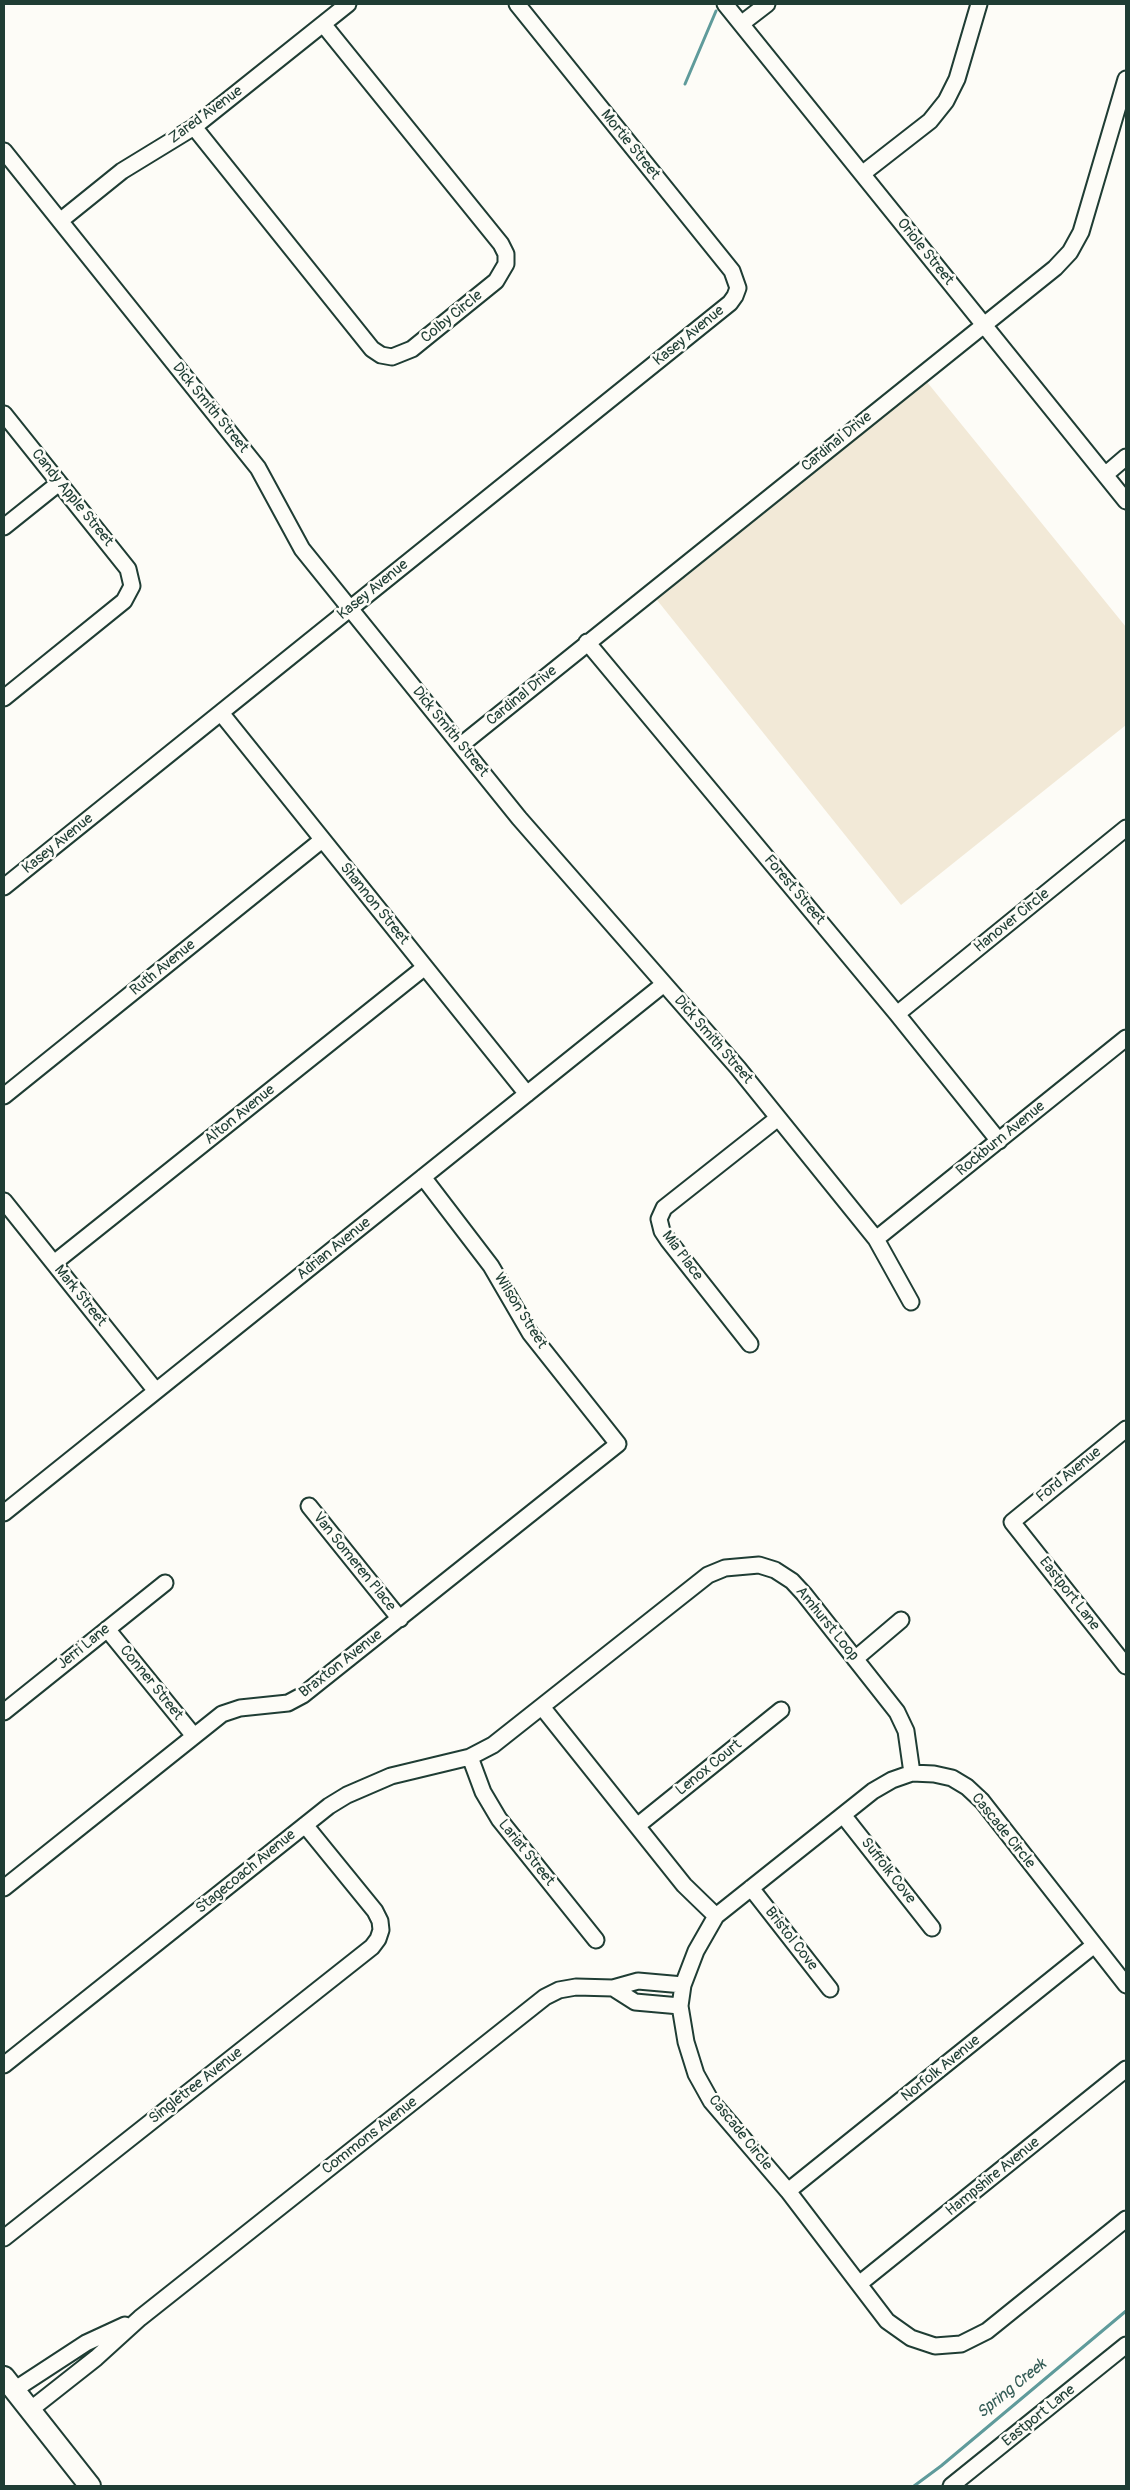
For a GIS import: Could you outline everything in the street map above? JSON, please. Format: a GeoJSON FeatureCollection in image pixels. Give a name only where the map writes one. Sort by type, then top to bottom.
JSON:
{"type":"FeatureCollection","features":[{"type":"Feature","properties":{"kind":"main road"},"geometry":{"type":"LineString","coordinates":[[9,2383],[90,2486]]}},
{"type":"Feature","properties":{"kind":"street","name":"Zared Avenue"},"geometry":{"type":"LineString","coordinates":[[60,221],[122,171],[194,127],[348,4]]}},
{"type":"Feature","properties":{"kind":"street","name":"Mortie Street"},"geometry":{"type":"LineString","coordinates":[[517,4],[732,271],[738,288]]}},
{"type":"Feature","properties":{"kind":"street","name":"Oriole Street"},"geometry":{"type":"LineString","coordinates":[[725,4],[1126,500]]}},
{"type":"Feature","properties":{"kind":"street"},"geometry":{"type":"LineString","coordinates":[[741,24],[767,4]]}},
{"type":"Feature","properties":{"kind":"street"},"geometry":{"type":"LineString","coordinates":[[862,174],[930,121],[946,101],[957,79],[979,4]]}},
{"type":"Feature","properties":{"kind":"street","name":"Colby Circle"},"geometry":{"type":"LineString","coordinates":[[194,127],[372,349],[381,355],[392,357],[412,350],[496,281],[506,264],[506,254],[501,244],[323,24]]}},
{"type":"Feature","properties":{"kind":"street","name":"Cardinal Drive"},"geometry":{"type":"LineString","coordinates":[[462,745],[587,642],[1055,268],[1070,252],[1081,232],[1126,79]]}},
{"type":"Feature","properties":{"kind":"street","name":"Dick Smith Street"},"geometry":{"type":"LineString","coordinates":[[4,151],[258,468],[294,538],[519,818],[738,1068],[876,1240],[911,1302]]}},
{"type":"Feature","properties":{"kind":"street","name":"Kasey Avenue"},"geometry":{"type":"LineString","coordinates":[[4,887],[730,303],[738,288]]}},
{"type":"Feature","properties":{"kind":"street","name":"Candy Apple Street"},"geometry":{"type":"LineString","coordinates":[[4,414],[128,569],[132,586],[124,602],[4,698]]}},
{"type":"Feature","properties":{"kind":"street"},"geometry":{"type":"LineString","coordinates":[[1105,475],[1126,457]]}},
{"type":"Feature","properties":{"kind":"street"},"geometry":{"type":"LineString","coordinates":[[4,527],[59,483]]}},
{"type":"Feature","properties":{"kind":"street","name":"Forest Street"},"geometry":{"type":"LineString","coordinates":[[587,642],[897,1014],[999,1140]]}},
{"type":"Feature","properties":{"kind":"street","name":"Shannon Street"},"geometry":{"type":"LineString","coordinates":[[221,713],[527,1094]]}},
{"type":"Feature","properties":{"kind":"street","name":"Hanover Circle"},"geometry":{"type":"LineString","coordinates":[[897,1014],[1126,828]]}},
{"type":"Feature","properties":{"kind":"street","name":"Ruth Avenue"},"geometry":{"type":"LineString","coordinates":[[4,1096],[322,840]]}},
{"type":"Feature","properties":{"kind":"street","name":"Alton Avenue"},"geometry":{"type":"LineString","coordinates":[[54,1264],[425,967]]}},
{"type":"Feature","properties":{"kind":"street","name":"Adrian Avenue"},"geometry":{"type":"LineString","coordinates":[[4,1513],[664,984]]}},
{"type":"Feature","properties":{"kind":"street","name":"Rockburn Avenue"},"geometry":{"type":"LineString","coordinates":[[876,1240],[1126,1038]]}},
{"type":"Feature","properties":{"kind":"street","name":"Mia Place"},"geometry":{"type":"LineString","coordinates":[[750,1344],[665,1236],[659,1219],[664,1208],[778,1118]]}},
{"type":"Feature","properties":{"kind":"street","name":"Wilson Street"},"geometry":{"type":"LineString","coordinates":[[423,1177],[492,1266],[530,1333],[618,1444]]}},
{"type":"Feature","properties":{"kind":"street","name":"Mark Street"},"geometry":{"type":"LineString","coordinates":[[4,1201],[156,1390]]}},
{"type":"Feature","properties":{"kind":"street","name":"Ford Avenue"},"geometry":{"type":"LineString","coordinates":[[1012,1522],[1126,1429]]}},
{"type":"Feature","properties":{"kind":"street","name":"Braxton Avenue"},"geometry":{"type":"LineString","coordinates":[[4,1888],[222,1714],[240,1708],[288,1703],[303,1695],[618,1444]]}},
{"type":"Feature","properties":{"kind":"street","name":"Van Someren Place"},"geometry":{"type":"LineString","coordinates":[[309,1506],[400,1619]]}},
{"type":"Feature","properties":{"kind":"street","name":"Eastport Lane"},"geometry":{"type":"LineString","coordinates":[[1012,1522],[1126,1666]]}},
{"type":"Feature","properties":{"kind":"street","name":"Amhurst Loop"},"geometry":{"type":"LineString","coordinates":[[515,1730],[708,1575],[725,1568],[759,1565],[775,1570],[792,1581],[897,1712],[906,1731],[912,1773]]}},
{"type":"Feature","properties":{"kind":"street","name":"Jerri Lane"},"geometry":{"type":"LineString","coordinates":[[4,1712],[165,1583]]}},
{"type":"Feature","properties":{"kind":"street"},"geometry":{"type":"LineString","coordinates":[[855,1658],[901,1620]]}},
{"type":"Feature","properties":{"kind":"street","name":"Conner Street"},"geometry":{"type":"LineString","coordinates":[[107,1629],[194,1736]]}},
{"type":"Feature","properties":{"kind":"street"},"geometry":{"type":"LineString","coordinates":[[542,1707],[684,1885],[716,1916]]}},
{"type":"Feature","properties":{"kind":"street","name":"Lenox Court"},"geometry":{"type":"LineString","coordinates":[[637,1826],[781,1710]]}},
{"type":"Feature","properties":{"kind":"street","name":"Stagecoach Avenue"},"geometry":{"type":"LineString","coordinates":[[4,2065],[329,1806],[366,1785],[391,1776],[470,1757],[493,1745],[515,1730]]}},
{"type":"Feature","properties":{"kind":"street","name":"Lariat Street"},"geometry":{"type":"LineString","coordinates":[[470,1757],[483,1792],[499,1819],[596,1940]]}},
{"type":"Feature","properties":{"kind":"street","name":"Cascade Circle"},"geometry":{"type":"LineString","coordinates":[[1126,1986],[982,1801],[967,1787],[952,1778],[934,1774],[912,1773],[892,1780],[873,1791],[716,1916],[696,1950],[683,1985],[680,2006],[686,2042],[696,2074],[712,2101],[788,2191],[887,2321],[910,2338],[935,2346],[961,2344],[987,2332],[1126,2219]]}},
{"type":"Feature","properties":{"kind":"street","name":"Suffolk Cove"},"geometry":{"type":"LineString","coordinates":[[843,1815],[932,1928]]}},
{"type":"Feature","properties":{"kind":"street","name":"Singletree Avenue"},"geometry":{"type":"LineString","coordinates":[[4,2238],[372,1947],[378,1940],[382,1930],[375,1911],[305,1825]]}},
{"type":"Feature","properties":{"kind":"street","name":"Bristol Cove"},"geometry":{"type":"LineString","coordinates":[[751,1888],[830,1989]]}},
{"type":"Feature","properties":{"kind":"street","name":"Norfolk Avenue"},"geometry":{"type":"LineString","coordinates":[[788,2191],[1093,1946]]}},
{"type":"Feature","properties":{"kind":"street","name":"Commons Avenue"},"geometry":{"type":"LineString","coordinates":[[30,2410],[96,2358],[140,2318],[545,1997],[559,1990],[576,1987],[613,1988],[638,1982],[683,1985]]}},
{"type":"Feature","properties":{"kind":"street"},"geometry":{"type":"LineString","coordinates":[[613,1988],[635,2002],[680,2006]]}},
{"type":"Feature","properties":{"kind":"street","name":"Hampshire Avenue"},"geometry":{"type":"LineString","coordinates":[[859,2284],[1126,2069]]}},
{"type":"Feature","properties":{"kind":"street","name":"Commons Avenue"},"geometry":{"type":"LineString","coordinates":[[9,2383],[86,2343],[140,2318]]}},
{"type":"Feature","properties":{"kind":"street","name":"Eastport Lane"},"geometry":{"type":"LineString","coordinates":[[951,2486],[1126,2345]]}},
{"type":"Feature","properties":{"kind":"shaded area"},"geometry":{"type":"Polygon","coordinates":[[[927,382],[1126,627],[1126,725],[901,905],[657,600],[927,382]]]}},
{"type":"Feature","properties":{"kind":"waterway"},"geometry":{"type":"LineString","coordinates":[[685,84],[716,11]]}},
{"type":"Feature","properties":{"kind":"waterway","name":"Spring Creek"},"geometry":{"type":"LineString","coordinates":[[914,2486],[941,2466],[1126,2311]]}}]}
